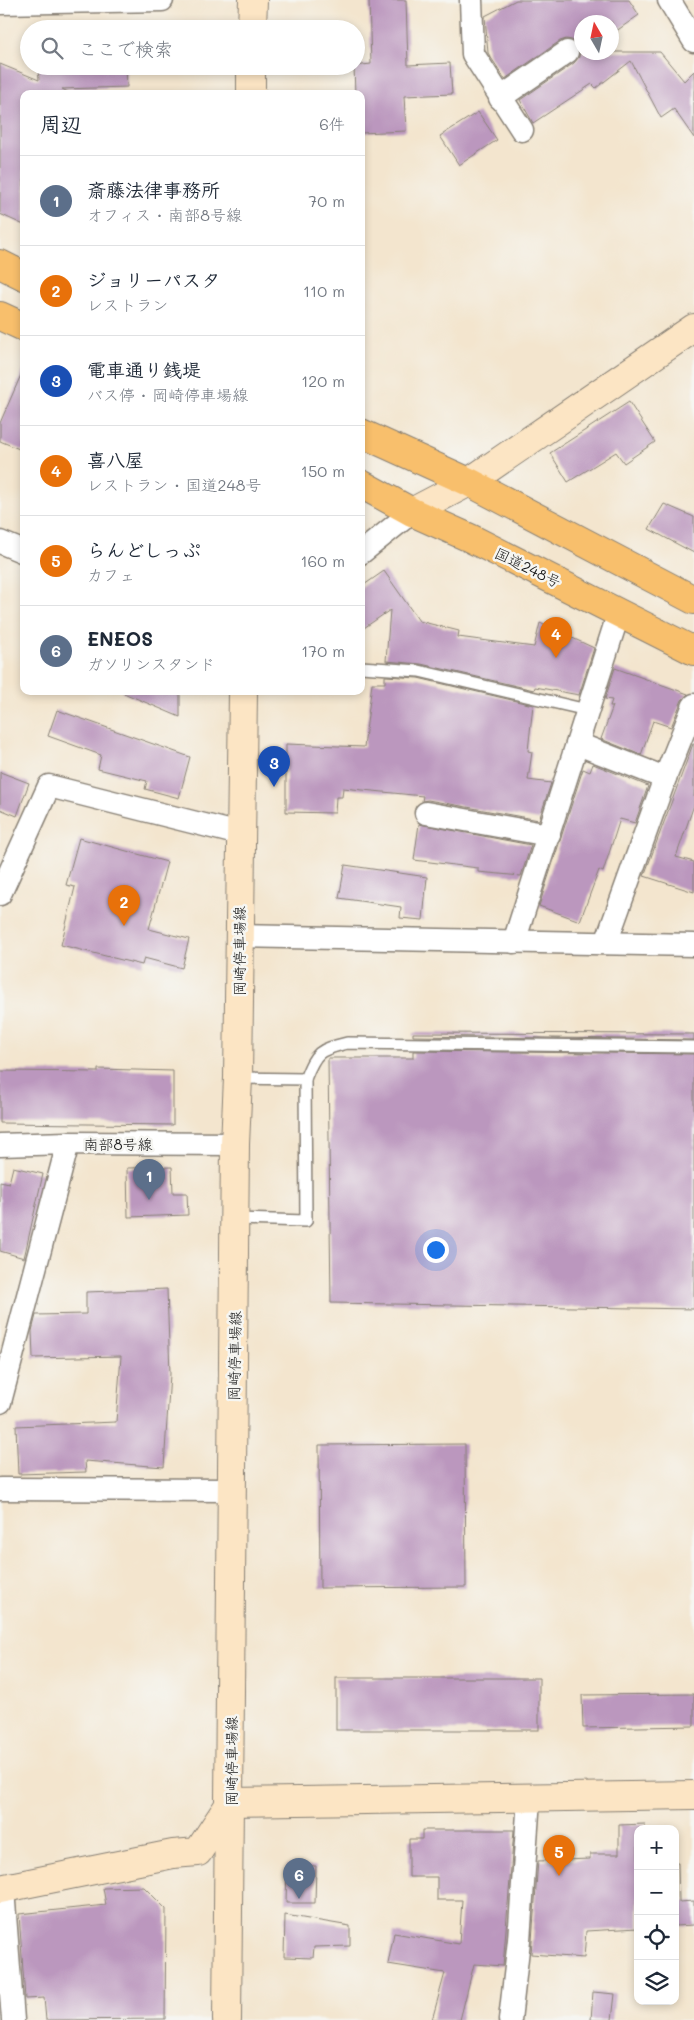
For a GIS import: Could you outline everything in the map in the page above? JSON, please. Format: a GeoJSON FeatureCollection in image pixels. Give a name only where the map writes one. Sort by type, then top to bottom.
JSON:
{"type":"FeatureCollection","features":[{"type":"Feature","properties":{"kind":"highway"},"geometry":{"type":"LineString","coordinates":[[0,264],[20,274]]}},
{"type":"Feature","properties":{"kind":"highway"},"geometry":{"type":"LineString","coordinates":[[0,316],[20,325]]}},
{"type":"Feature","properties":{"kind":"highway"},"geometry":{"type":"LineString","coordinates":[[365,435],[469,482],[694,600]]}},
{"type":"Feature","properties":{"kind":"highway","name":"国道248号"},"geometry":{"type":"LineString","coordinates":[[365,486],[412,512],[470,538],[694,651]]}},
{"type":"Feature","properties":{"kind":"main road"},"geometry":{"type":"LineString","coordinates":[[252,20],[253,0]]}},
{"type":"Feature","properties":{"kind":"main road"},"geometry":{"type":"LineString","coordinates":[[251,75],[251,90]]}},
{"type":"Feature","properties":{"kind":"main road"},"geometry":{"type":"LineString","coordinates":[[412,512],[469,482],[694,328]]}},
{"type":"Feature","properties":{"kind":"main road","name":"岡崎停車場線"},"geometry":{"type":"LineString","coordinates":[[228,2020],[236,1219],[235,1144],[238,1078],[243,695]]}},
{"type":"Feature","properties":{"kind":"main road"},"geometry":{"type":"LineString","coordinates":[[1,1889],[173,1854],[198,1852],[230,1802],[529,1799],[694,1795]]}},
{"type":"Feature","properties":{"kind":"street"},"geometry":{"type":"LineString","coordinates":[[0,2],[162,0]]}},
{"type":"Feature","properties":{"kind":"street"},"geometry":{"type":"LineString","coordinates":[[471,0],[473,54],[522,130]]}},
{"type":"Feature","properties":{"kind":"street"},"geometry":{"type":"LineString","coordinates":[[669,0],[694,40]]}},
{"type":"Feature","properties":{"kind":"street"},"geometry":{"type":"LineString","coordinates":[[500,98],[567,52]]}},
{"type":"Feature","properties":{"kind":"street"},"geometry":{"type":"LineString","coordinates":[[365,550],[412,512]]}},
{"type":"Feature","properties":{"kind":"street"},"geometry":{"type":"LineString","coordinates":[[0,542],[20,550]]}},
{"type":"Feature","properties":{"kind":"street"},"geometry":{"type":"LineString","coordinates":[[514,942],[619,612]]}},
{"type":"Feature","properties":{"kind":"street"},"geometry":{"type":"LineString","coordinates":[[606,943],[665,778],[694,706]]}},
{"type":"Feature","properties":{"kind":"street"},"geometry":{"type":"LineString","coordinates":[[578,744],[665,778]]}},
{"type":"Feature","properties":{"kind":"street"},"geometry":{"type":"LineString","coordinates":[[0,894],[49,786],[240,834]]}},
{"type":"Feature","properties":{"kind":"street"},"geometry":{"type":"LineString","coordinates":[[426,813],[549,835]]}},
{"type":"Feature","properties":{"kind":"street"},"geometry":{"type":"LineString","coordinates":[[239,936],[694,945]]}},
{"type":"Feature","properties":{"kind":"street"},"geometry":{"type":"LineString","coordinates":[[0,1402],[68,1143]]}},
{"type":"Feature","properties":{"kind":"street","name":"南部8号線"},"geometry":{"type":"LineString","coordinates":[[0,1145],[68,1143],[235,1144]]}},
{"type":"Feature","properties":{"kind":"street"},"geometry":{"type":"LineString","coordinates":[[0,1490],[232,1490]]}},
{"type":"Feature","properties":{"kind":"street"},"geometry":{"type":"LineString","coordinates":[[510,2020],[519,1940],[529,1799]]}},
{"type":"Feature","properties":{"kind":"street"},"geometry":{"type":"LineString","coordinates":[[1,1889],[13,2020]]}},
{"type":"Feature","properties":{"kind":"lane"},"geometry":{"type":"LineString","coordinates":[[365,667],[419,671],[587,710]]}},
{"type":"Feature","properties":{"kind":"lane"},"geometry":{"type":"LineString","coordinates":[[236,1219],[306,1221],[305,1079],[311,1062],[324,1049],[347,1043],[694,1046]]}},
{"type":"Feature","properties":{"kind":"lane"},"geometry":{"type":"LineString","coordinates":[[238,1078],[305,1079]]}},
{"type":"Feature","properties":{"kind":"building"},"geometry":{"type":"Polygon","coordinates":[[[369,0],[406,0],[408,65],[450,63],[452,94],[404,96],[406,131],[365,133],[365,90],[355,90],[354,75],[365,75],[365,65],[371,64],[369,0]]]}},
{"type":"Feature","properties":{"kind":"building"},"geometry":{"type":"Polygon","coordinates":[[[516,0],[629,0],[639,15],[619,29],[619,15],[574,15],[574,42],[566,39],[560,41],[505,79],[488,53],[485,16],[516,0]]]}},
{"type":"Feature","properties":{"kind":"building"},"geometry":{"type":"Polygon","coordinates":[[[619,52],[660,52],[684,81],[694,71],[694,138],[674,109],[661,118],[631,61],[596,88],[592,84],[533,123],[520,100],[576,60],[619,60],[619,52]]]}},
{"type":"Feature","properties":{"kind":"building"},"geometry":{"type":"Polygon","coordinates":[[[0,64],[20,72],[20,75],[27,75],[39,80],[39,75],[126,75],[127,87],[20,90],[20,223],[0,214],[0,64]]]}},
{"type":"Feature","properties":{"kind":"building"},"geometry":{"type":"Polygon","coordinates":[[[478,112],[497,140],[459,165],[440,136],[478,112]]]}},
{"type":"Feature","properties":{"kind":"building"},"geometry":{"type":"Polygon","coordinates":[[[20,377],[20,449],[0,441],[0,423],[20,377]]]}},
{"type":"Feature","properties":{"kind":"building"},"geometry":{"type":"Polygon","coordinates":[[[629,402],[655,442],[624,463],[616,452],[568,482],[550,453],[629,402]]]}},
{"type":"Feature","properties":{"kind":"building"},"geometry":{"type":"Polygon","coordinates":[[[664,504],[694,517],[694,553],[649,529],[664,504]]]}},
{"type":"Feature","properties":{"kind":"building"},"geometry":{"type":"Polygon","coordinates":[[[384,571],[419,621],[459,631],[458,637],[534,647],[540,623],[594,648],[579,695],[535,687],[534,690],[421,664],[386,661],[390,610],[365,627],[365,584],[384,571]]]}},
{"type":"Feature","properties":{"kind":"building"},"geometry":{"type":"Polygon","coordinates":[[[615,668],[688,694],[682,700],[671,727],[653,721],[641,755],[601,739],[613,706],[610,706],[612,700],[605,699],[615,668]]]}},
{"type":"Feature","properties":{"kind":"building"},"geometry":{"type":"Polygon","coordinates":[[[385,676],[418,678],[533,705],[528,751],[532,752],[528,780],[551,783],[539,820],[428,800],[422,801],[423,796],[343,788],[342,797],[336,797],[335,813],[286,812],[286,744],[364,747],[372,683],[385,683],[385,676]]]}},
{"type":"Feature","properties":{"kind":"building"},"geometry":{"type":"Polygon","coordinates":[[[128,695],[180,695],[180,717],[128,695]]]}},
{"type":"Feature","properties":{"kind":"building"},"geometry":{"type":"Polygon","coordinates":[[[57,710],[190,757],[179,798],[145,789],[147,781],[98,769],[101,755],[48,736],[57,710]]]}},
{"type":"Feature","properties":{"kind":"building"},"geometry":{"type":"Polygon","coordinates":[[[693,744],[694,805],[676,857],[694,862],[694,892],[644,876],[693,744]]]}},
{"type":"Feature","properties":{"kind":"building"},"geometry":{"type":"Polygon","coordinates":[[[593,764],[648,786],[635,823],[620,819],[603,872],[599,870],[580,921],[539,906],[583,769],[590,772],[593,764]]]}},
{"type":"Feature","properties":{"kind":"building"},"geometry":{"type":"Polygon","coordinates":[[[0,772],[29,783],[17,816],[0,809],[0,772]]]}},
{"type":"Feature","properties":{"kind":"building"},"geometry":{"type":"Polygon","coordinates":[[[419,824],[531,845],[521,876],[478,872],[478,868],[414,860],[419,824]]]}},
{"type":"Feature","properties":{"kind":"building"},"geometry":{"type":"Polygon","coordinates":[[[79,838],[167,862],[149,929],[189,939],[182,968],[144,958],[142,965],[61,945],[75,887],[66,885],[79,838]]]}},
{"type":"Feature","properties":{"kind":"building"},"geometry":{"type":"Polygon","coordinates":[[[345,865],[427,877],[423,920],[400,918],[401,907],[339,898],[345,865]]]}},
{"type":"Feature","properties":{"kind":"building"},"geometry":{"type":"Polygon","coordinates":[[[413,1033],[694,1034],[694,1040],[413,1036],[413,1033]]]}},
{"type":"Feature","properties":{"kind":"building"},"geometry":{"type":"Polygon","coordinates":[[[413,1051],[694,1054],[694,1309],[331,1303],[328,1058],[413,1058],[413,1051]]]}},
{"type":"Feature","properties":{"kind":"building"},"geometry":{"type":"Polygon","coordinates":[[[98,1069],[173,1071],[173,1125],[0,1123],[0,1071],[98,1072],[98,1069]]]}},
{"type":"Feature","properties":{"kind":"building"},"geometry":{"type":"Polygon","coordinates":[[[13,1167],[43,1174],[24,1258],[0,1251],[0,1181],[9,1183],[13,1167]]]}},
{"type":"Feature","properties":{"kind":"building"},"geometry":{"type":"Polygon","coordinates":[[[172,1167],[173,1193],[187,1193],[188,1215],[128,1217],[127,1168],[172,1167]]]}},
{"type":"Feature","properties":{"kind":"building"},"geometry":{"type":"Polygon","coordinates":[[[167,1289],[170,1374],[164,1467],[85,1461],[86,1472],[18,1474],[16,1426],[116,1422],[121,1356],[33,1358],[32,1331],[36,1315],[86,1314],[86,1292],[167,1289]]]}},
{"type":"Feature","properties":{"kind":"building"},"geometry":{"type":"Polygon","coordinates":[[[465,1444],[466,1587],[320,1588],[319,1445],[465,1444]]]}},
{"type":"Feature","properties":{"kind":"building"},"geometry":{"type":"Polygon","coordinates":[[[336,1678],[539,1678],[539,1730],[336,1730],[336,1678]]]}},
{"type":"Feature","properties":{"kind":"building"},"geometry":{"type":"Polygon","coordinates":[[[694,1694],[694,1726],[583,1728],[582,1695],[694,1694]]]}},
{"type":"Feature","properties":{"kind":"building"},"geometry":{"type":"Polygon","coordinates":[[[645,1824],[634,1825],[634,1928],[586,1931],[584,1958],[531,1954],[538,1861],[590,1859],[590,1854],[619,1854],[619,1825],[645,1824]]]}},
{"type":"Feature","properties":{"kind":"building"},"geometry":{"type":"Polygon","coordinates":[[[422,1830],[514,1830],[503,1966],[474,1964],[460,2020],[432,2020],[445,1973],[388,1964],[394,1933],[459,1944],[462,1900],[437,1900],[437,1877],[409,1877],[409,1839],[422,1839],[422,1830]]]}},
{"type":"Feature","properties":{"kind":"building"},"geometry":{"type":"Polygon","coordinates":[[[287,1865],[316,1866],[315,1903],[286,1903],[287,1865]]]}},
{"type":"Feature","properties":{"kind":"building"},"geometry":{"type":"Polygon","coordinates":[[[144,1887],[166,1909],[165,2019],[46,2020],[44,1998],[25,1999],[19,1914],[106,1905],[103,1888],[144,1887]]]}},
{"type":"Feature","properties":{"kind":"building"},"geometry":{"type":"Polygon","coordinates":[[[694,1901],[694,1925],[679,1926],[679,1902],[694,1901]]]}},
{"type":"Feature","properties":{"kind":"building"},"geometry":{"type":"Polygon","coordinates":[[[285,1915],[350,1926],[350,1946],[314,1947],[313,1958],[284,1957],[285,1915]]]}},
{"type":"Feature","properties":{"kind":"building"},"geometry":{"type":"Polygon","coordinates":[[[593,1992],[615,1994],[612,2020],[591,2020],[593,1992]]]}},
{"type":"Feature","properties":{"kind":"place","name":"喜八屋"},"geometry":{"type":"Point","coordinates":[556,658]}},
{"type":"Feature","properties":{"kind":"place","name":"電車通り銭堤"},"geometry":{"type":"Point","coordinates":[274,787]}},
{"type":"Feature","properties":{"kind":"place","name":"ジョリーパスタ"},"geometry":{"type":"Point","coordinates":[124,926]}},
{"type":"Feature","properties":{"kind":"place","name":"斎藤法律事務所"},"geometry":{"type":"Point","coordinates":[149,1200]}},
{"type":"Feature","properties":{"kind":"place","name":"らんどしっぷ"},"geometry":{"type":"Point","coordinates":[559,1876]}},
{"type":"Feature","properties":{"kind":"place","name":"ENEOS"},"geometry":{"type":"Point","coordinates":[299,1899]}}]}
